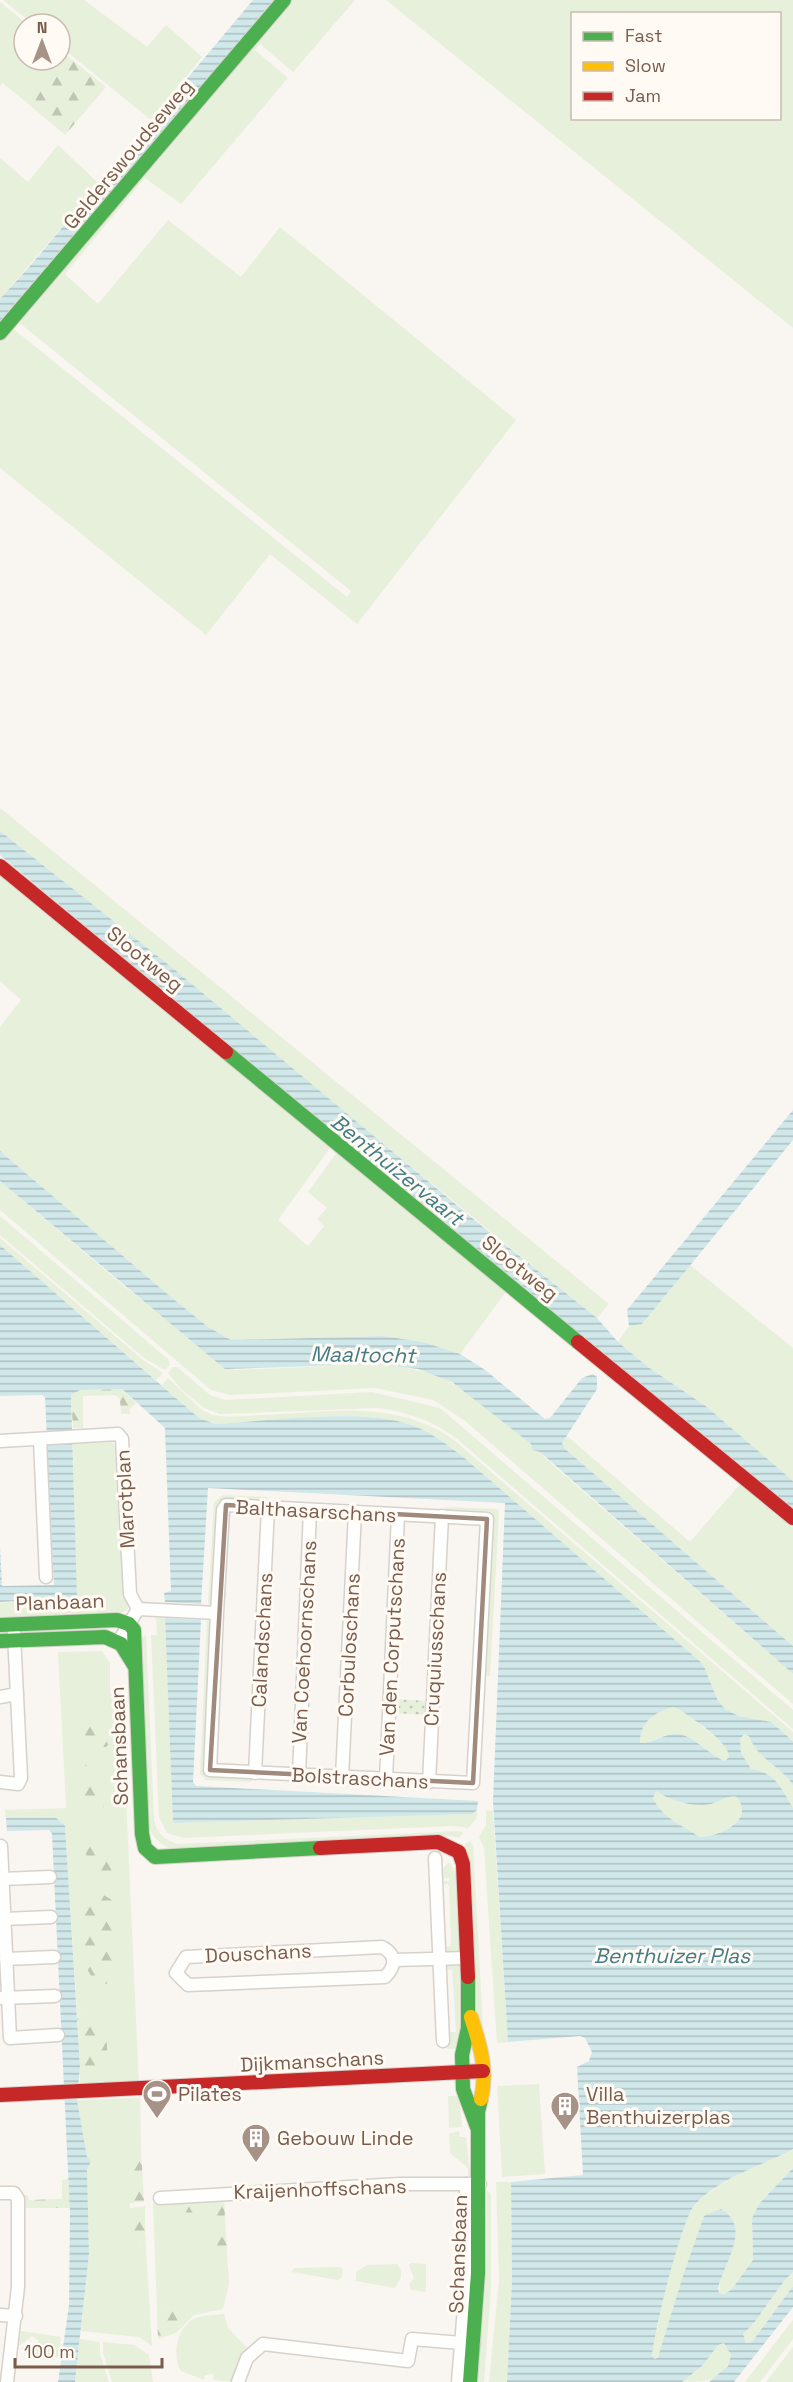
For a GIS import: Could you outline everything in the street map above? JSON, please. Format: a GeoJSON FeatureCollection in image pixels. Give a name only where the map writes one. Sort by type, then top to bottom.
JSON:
{"type":"FeatureCollection","features":[{"type":"Feature","properties":{"kind":"street","name":"Gelderswoudseweg"},"geometry":{"type":"LineString","coordinates":[[0,333],[285,0]]}},
{"type":"Feature","properties":{"kind":"street","name":"Slootweg"},"geometry":{"type":"LineString","coordinates":[[0,866],[793,1518]]}},
{"type":"Feature","properties":{"kind":"street","name":"Marotplan"},"geometry":{"type":"LineString","coordinates":[[0,1441],[118,1434],[122,1439],[130,1594],[138,1609]]}},
{"type":"Feature","properties":{"kind":"street"},"geometry":{"type":"LineString","coordinates":[[41,1439],[46,1577]]}},
{"type":"Feature","properties":{"kind":"street","name":"Balthasarschans"},"geometry":{"type":"LineString","coordinates":[[217,1613],[223,1510],[226,1505],[442,1516]]}},
{"type":"Feature","properties":{"kind":"street","name":"Calandschans"},"geometry":{"type":"LineString","coordinates":[[255,1773],[268,1508]]}},
{"type":"Feature","properties":{"kind":"street","name":"Van Coehoornschans"},"geometry":{"type":"LineString","coordinates":[[299,1775],[310,1510]]}},
{"type":"Feature","properties":{"kind":"street","name":"Corbuloschans"},"geometry":{"type":"LineString","coordinates":[[342,1777],[355,1512]]}},
{"type":"Feature","properties":{"kind":"street","name":"Van den Corputschans"},"geometry":{"type":"LineString","coordinates":[[386,1779],[398,1515]]}},
{"type":"Feature","properties":{"kind":"street","name":"Bolstraschans"},"geometry":{"type":"LineString","coordinates":[[217,1613],[210,1770],[473,1783],[487,1519],[442,1516]]}},
{"type":"Feature","properties":{"kind":"street","name":"Cruquiusschans"},"geometry":{"type":"LineString","coordinates":[[429,1782],[442,1516]]}},
{"type":"Feature","properties":{"kind":"street"},"geometry":{"type":"LineString","coordinates":[[136,1673],[125,1646],[118,1641],[138,1609],[217,1613]]}},
{"type":"Feature","properties":{"kind":"street","name":"Planbaan"},"geometry":{"type":"LineString","coordinates":[[7,1624],[117,1620],[129,1624],[135,1633],[136,1673]]}},
{"type":"Feature","properties":{"kind":"street"},"geometry":{"type":"LineString","coordinates":[[0,1782],[18,1784],[21,1778],[15,1640],[7,1624]]}},
{"type":"Feature","properties":{"kind":"street","name":"Planbaan"},"geometry":{"type":"LineString","coordinates":[[0,1641],[97,1636],[118,1641]]}},
{"type":"Feature","properties":{"kind":"street","name":"Schansbaan"},"geometry":{"type":"LineString","coordinates":[[136,1673],[141,1818],[147,1836],[154,1845],[177,1855],[430,1843],[447,1844],[459,1852],[469,2004],[473,2027],[481,2044],[483,2071],[483,2096],[478,2112],[473,2184],[470,2382]]}},
{"type":"Feature","properties":{"kind":"street"},"geometry":{"type":"LineString","coordinates":[[0,1696],[17,1694]]}},
{"type":"Feature","properties":{"kind":"street"},"geometry":{"type":"LineString","coordinates":[[1,1846],[6,1959],[4,1998],[10,2038],[58,2036]]}},
{"type":"Feature","properties":{"kind":"street"},"geometry":{"type":"LineString","coordinates":[[435,1858],[443,2041]]}},
{"type":"Feature","properties":{"kind":"street"},"geometry":{"type":"LineString","coordinates":[[2,1879],[50,1877]]}},
{"type":"Feature","properties":{"kind":"street"},"geometry":{"type":"LineString","coordinates":[[4,1919],[51,1917]]}},
{"type":"Feature","properties":{"kind":"street","name":"Douschans"},"geometry":{"type":"LineString","coordinates":[[382,1947],[390,1952],[394,1960],[393,1969],[385,1977],[188,1985],[176,1973],[186,1957],[382,1947]]}},
{"type":"Feature","properties":{"kind":"street"},"geometry":{"type":"LineString","coordinates":[[6,1959],[54,1957]]}},
{"type":"Feature","properties":{"kind":"street","name":"Douschans"},"geometry":{"type":"LineString","coordinates":[[394,1960],[466,1958]]}},
{"type":"Feature","properties":{"kind":"street"},"geometry":{"type":"LineString","coordinates":[[4,1998],[55,1996]]}},
{"type":"Feature","properties":{"kind":"street","name":"Schansbaan"},"geometry":{"type":"LineString","coordinates":[[469,2004],[462,2072],[463,2089],[477,2127]]}},
{"type":"Feature","properties":{"kind":"street","name":"Dijkmanschans"},"geometry":{"type":"LineString","coordinates":[[0,2095],[144,2090],[483,2071]]}},
{"type":"Feature","properties":{"kind":"street","name":"Kraijenhoffschans"},"geometry":{"type":"LineString","coordinates":[[160,2198],[400,2184],[473,2184]]}},
{"type":"Feature","properties":{"kind":"street"},"geometry":{"type":"LineString","coordinates":[[0,2193],[14,2193],[18,2199],[15,2316],[7,2382]]}},
{"type":"Feature","properties":{"kind":"street"},"geometry":{"type":"LineString","coordinates":[[0,2315],[15,2316]]}},
{"type":"Feature","properties":{"kind":"street"},"geometry":{"type":"LineString","coordinates":[[238,2382],[247,2358],[263,2343],[408,2361],[412,2339],[469,2343]]}},
{"type":"Feature","properties":{"kind":"street","name":"Schansbaan"},"geometry":{"type":"LineString","coordinates":[[459,2382],[469,2343]]}},
{"type":"Feature","properties":{"kind":"highlighted area"},"geometry":{"type":"Polygon","coordinates":[[[226,1505],[487,1519],[473,1783],[210,1770],[226,1505]]]}},
{"type":"Feature","properties":{"kind":"green space"},"geometry":{"type":"Polygon","coordinates":[[[3,0],[84,0],[147,47],[166,25],[202,57],[151,120],[72,56],[72,12],[18,12],[3,0]]]}},
{"type":"Feature","properties":{"kind":"green space"},"geometry":{"type":"Polygon","coordinates":[[[290,0],[355,0],[293,72],[260,44],[255,50],[288,78],[181,204],[145,178],[65,274],[98,304],[168,220],[241,277],[280,227],[516,420],[357,624],[270,554],[206,635],[0,468],[0,340],[11,327],[347,597],[351,591],[17,321],[290,0]]]}},
{"type":"Feature","properties":{"kind":"green space"},"geometry":{"type":"Polygon","coordinates":[[[386,0],[793,0],[793,328],[386,0]]]}},
{"type":"Feature","properties":{"kind":"green space"},"geometry":{"type":"Polygon","coordinates":[[[0,2],[12,12],[12,72],[52,72],[26,102],[3,83],[0,86],[0,2]]]}},
{"type":"Feature","properties":{"kind":"green space"},"geometry":{"type":"Polygon","coordinates":[[[72,60],[106,87],[65,135],[26,102],[52,72],[72,72],[72,60]]]}},
{"type":"Feature","properties":{"kind":"green space"},"geometry":{"type":"Polygon","coordinates":[[[58,145],[99,184],[0,299],[0,158],[28,182],[58,145]]]}},
{"type":"Feature","properties":{"kind":"green space"},"geometry":{"type":"Polygon","coordinates":[[[0,808],[609,1304],[597,1318],[522,1257],[0,831],[0,808]]]}},
{"type":"Feature","properties":{"kind":"green space"},"geometry":{"type":"Polygon","coordinates":[[[0,872],[330,1142],[330,1148],[278,1220],[308,1246],[324,1226],[317,1219],[327,1208],[308,1192],[337,1152],[508,1289],[460,1354],[423,1342],[383,1336],[231,1340],[208,1327],[171,1297],[0,1151],[0,1027],[21,1000],[0,981],[0,872]]]}},
{"type":"Feature","properties":{"kind":"green space"},"geometry":{"type":"Polygon","coordinates":[[[0,1181],[125,1287],[234,1370],[377,1364],[397,1366],[438,1375],[470,1394],[531,1444],[793,1674],[793,1704],[464,1420],[433,1400],[376,1388],[231,1395],[211,1390],[0,1210],[0,1181]]]}},
{"type":"Feature","properties":{"kind":"green space"},"geometry":{"type":"Polygon","coordinates":[[[0,1216],[169,1360],[170,1365],[165,1370],[144,1358],[0,1235],[0,1216]]]}},
{"type":"Feature","properties":{"kind":"green space"},"geometry":{"type":"Polygon","coordinates":[[[0,1238],[143,1360],[163,1373],[156,1380],[0,1245],[0,1238]]]}},
{"type":"Feature","properties":{"kind":"green space"},"geometry":{"type":"Polygon","coordinates":[[[690,1265],[793,1348],[793,1481],[707,1407],[648,1367],[618,1342],[629,1326],[642,1324],[690,1265]]]}},
{"type":"Feature","properties":{"kind":"green space"},"geometry":{"type":"Polygon","coordinates":[[[173,1367],[177,1367],[210,1395],[226,1400],[372,1392],[440,1408],[793,1710],[793,1729],[456,1438],[438,1427],[410,1415],[379,1408],[220,1414],[204,1408],[181,1389],[168,1373],[173,1367]]]}},
{"type":"Feature","properties":{"kind":"green space"},"geometry":{"type":"Polygon","coordinates":[[[168,1378],[202,1410],[212,1415],[362,1411],[409,1418],[432,1427],[454,1440],[793,1732],[793,1741],[771,1722],[739,1716],[725,1709],[718,1701],[703,1664],[461,1455],[428,1432],[405,1423],[385,1419],[337,1416],[215,1424],[199,1418],[162,1385],[168,1378]]]}},
{"type":"Feature","properties":{"kind":"green space"},"geometry":{"type":"Polygon","coordinates":[[[122,1389],[136,1403],[130,1409],[130,1414],[121,1414],[120,1399],[115,1395],[83,1396],[83,1428],[73,1428],[71,1395],[80,1390],[122,1389]]]}},
{"type":"Feature","properties":{"kind":"green space"},"geometry":{"type":"Polygon","coordinates":[[[567,1436],[690,1542],[740,1484],[793,1528],[793,1646],[564,1448],[562,1443],[567,1436]]]}},
{"type":"Feature","properties":{"kind":"green space"},"geometry":{"type":"Polygon","coordinates":[[[112,1442],[118,1451],[128,1609],[118,1615],[0,1621],[0,1603],[76,1598],[73,1444],[112,1442]]]}},
{"type":"Feature","properties":{"kind":"green space"},"geometry":{"type":"Polygon","coordinates":[[[223,1495],[267,1497],[266,1502],[226,1502],[212,1601],[208,1605],[214,1502],[223,1495]]]}},
{"type":"Feature","properties":{"kind":"green space"},"geometry":{"type":"Polygon","coordinates":[[[445,1507],[497,1509],[499,1512],[490,1676],[484,1676],[492,1521],[444,1511],[445,1507]]]}},
{"type":"Feature","properties":{"kind":"green space"},"geometry":{"type":"Polygon","coordinates":[[[156,1618],[165,1618],[173,1823],[472,1814],[477,1810],[477,1818],[468,1828],[452,1826],[184,1838],[167,1833],[159,1817],[151,1635],[157,1635],[156,1618]]]}},
{"type":"Feature","properties":{"kind":"green space"},"geometry":{"type":"Polygon","coordinates":[[[207,1620],[211,1625],[207,1767],[253,1777],[252,1782],[206,1780],[200,1773],[207,1620]]]}},
{"type":"Feature","properties":{"kind":"green space"},"geometry":{"type":"Polygon","coordinates":[[[146,1635],[154,1820],[159,1833],[169,1841],[178,1844],[459,1831],[463,1833],[459,1838],[452,1836],[174,1850],[163,1845],[150,1830],[138,1641],[146,1635]]]}},
{"type":"Feature","properties":{"kind":"green space"},"geometry":{"type":"Polygon","coordinates":[[[102,1651],[110,1663],[110,1693],[122,1708],[139,2085],[80,2088],[80,2067],[85,2071],[95,2019],[77,2011],[65,1827],[56,1818],[6,1818],[5,1810],[66,1808],[58,1652],[102,1651]]]}},
{"type":"Feature","properties":{"kind":"green space"},"geometry":{"type":"Polygon","coordinates":[[[395,1699],[428,1701],[427,1715],[394,1713],[395,1699]]]}},
{"type":"Feature","properties":{"kind":"green space"},"geometry":{"type":"Polygon","coordinates":[[[673,1707],[679,1708],[723,1743],[730,1752],[729,1757],[725,1761],[691,1740],[676,1735],[664,1736],[640,1744],[642,1729],[649,1719],[673,1707]]]}},
{"type":"Feature","properties":{"kind":"green space"},"geometry":{"type":"Polygon","coordinates":[[[93,1722],[104,1729],[112,1740],[106,1747],[89,1741],[86,1737],[83,1723],[93,1722]]]}},
{"type":"Feature","properties":{"kind":"green space"},"geometry":{"type":"Polygon","coordinates":[[[744,1734],[749,1736],[753,1745],[765,1758],[790,1778],[793,1784],[793,1808],[772,1777],[751,1769],[741,1753],[740,1739],[744,1734]]]}},
{"type":"Feature","properties":{"kind":"green space"},"geometry":{"type":"Polygon","coordinates":[[[80,1764],[92,1770],[99,1781],[104,1807],[97,1807],[82,1795],[80,1764]]]}},
{"type":"Feature","properties":{"kind":"green space"},"geometry":{"type":"Polygon","coordinates":[[[344,1782],[427,1787],[427,1791],[344,1787],[344,1782]]]}},
{"type":"Feature","properties":{"kind":"green space"},"geometry":{"type":"Polygon","coordinates":[[[656,1791],[676,1801],[700,1805],[714,1803],[728,1797],[737,1797],[742,1813],[733,1826],[717,1834],[700,1837],[662,1811],[653,1798],[656,1791]]]}},
{"type":"Feature","properties":{"kind":"green space"},"geometry":{"type":"Polygon","coordinates":[[[486,1810],[493,1811],[508,2042],[497,2043],[484,1848],[479,1837],[486,1825],[486,1810]]]}},
{"type":"Feature","properties":{"kind":"green space"},"geometry":{"type":"Polygon","coordinates":[[[92,1838],[110,1849],[117,1859],[117,1872],[114,1879],[108,1881],[95,1869],[86,1855],[85,1843],[92,1838]]]}},
{"type":"Feature","properties":{"kind":"green space"},"geometry":{"type":"Polygon","coordinates":[[[470,1841],[473,1846],[484,2044],[476,2026],[465,1844],[470,1841]]]}},
{"type":"Feature","properties":{"kind":"green space"},"geometry":{"type":"Polygon","coordinates":[[[449,1862],[457,1875],[460,1951],[446,1952],[445,1947],[451,1946],[449,1887],[448,1884],[442,1885],[442,1881],[449,1881],[449,1878],[442,1878],[441,1871],[449,1862]]]}},
{"type":"Feature","properties":{"kind":"green space"},"geometry":{"type":"Polygon","coordinates":[[[102,1894],[112,1900],[115,1913],[111,1944],[117,1975],[106,1984],[99,1985],[85,1966],[81,1934],[89,1901],[102,1894]]]}},
{"type":"Feature","properties":{"kind":"green space"},"geometry":{"type":"Polygon","coordinates":[[[461,1964],[464,2023],[457,2049],[447,2049],[450,2032],[456,2032],[452,1970],[446,1970],[446,1965],[461,1964]]]}},
{"type":"Feature","properties":{"kind":"green space"},"geometry":{"type":"Polygon","coordinates":[[[77,2011],[95,2019],[105,2029],[107,2051],[104,2061],[85,2071],[80,2067],[77,2011]]]}},
{"type":"Feature","properties":{"kind":"green space"},"geometry":{"type":"Polygon","coordinates":[[[539,2084],[545,2174],[502,2177],[497,2086],[539,2084]]]}},
{"type":"Feature","properties":{"kind":"green space"},"geometry":{"type":"Polygon","coordinates":[[[448,2096],[459,2096],[462,2127],[449,2128],[448,2096]]]}},
{"type":"Feature","properties":{"kind":"green space"},"geometry":{"type":"Polygon","coordinates":[[[140,2098],[141,2150],[132,2164],[128,2248],[136,2253],[145,2232],[152,2346],[139,2337],[81,2331],[89,2254],[87,2170],[91,2161],[87,2157],[77,2100],[140,2098]]]}},
{"type":"Feature","properties":{"kind":"green space"},"geometry":{"type":"Polygon","coordinates":[[[459,2131],[460,2137],[466,2137],[471,2179],[468,2179],[468,2168],[450,2153],[449,2134],[459,2131]]]}},
{"type":"Feature","properties":{"kind":"green space"},"geometry":{"type":"Polygon","coordinates":[[[793,2149],[793,2168],[759,2204],[752,2218],[753,2260],[732,2289],[725,2294],[719,2293],[720,2280],[655,2359],[652,2356],[653,2344],[670,2272],[682,2233],[694,2207],[726,2181],[793,2149]]]}},
{"type":"Feature","properties":{"kind":"green space"},"geometry":{"type":"Polygon","coordinates":[[[141,2150],[144,2202],[129,2203],[132,2164],[141,2150]]]}},
{"type":"Feature","properties":{"kind":"green space"},"geometry":{"type":"Polygon","coordinates":[[[68,2179],[70,2208],[22,2208],[22,2199],[25,2195],[28,2195],[29,2200],[62,2199],[62,2180],[68,2179]]]}},
{"type":"Feature","properties":{"kind":"green space"},"geometry":{"type":"Polygon","coordinates":[[[496,2182],[511,2182],[512,2281],[507,2382],[489,2382],[499,2280],[496,2182]]]}},
{"type":"Feature","properties":{"kind":"green space"},"geometry":{"type":"Polygon","coordinates":[[[487,2190],[491,2194],[491,2288],[484,2382],[477,2382],[486,2281],[487,2190]]]}},
{"type":"Feature","properties":{"kind":"green space"},"geometry":{"type":"Polygon","coordinates":[[[224,2199],[227,2254],[217,2250],[213,2213],[164,2212],[160,2202],[224,2199]]]}},
{"type":"Feature","properties":{"kind":"green space"},"geometry":{"type":"Polygon","coordinates":[[[160,2202],[165,2212],[214,2212],[217,2250],[227,2254],[229,2283],[223,2309],[194,2315],[193,2311],[163,2307],[157,2312],[153,2203],[160,2202]]]}},
{"type":"Feature","properties":{"kind":"green space"},"geometry":{"type":"Polygon","coordinates":[[[145,2206],[145,2232],[136,2253],[128,2249],[129,2208],[145,2206]]]}},
{"type":"Feature","properties":{"kind":"green space"},"geometry":{"type":"Polygon","coordinates":[[[411,2263],[426,2264],[426,2292],[411,2290],[409,2284],[414,2278],[409,2265],[411,2263]]]}},
{"type":"Feature","properties":{"kind":"green space"},"geometry":{"type":"Polygon","coordinates":[[[397,2264],[401,2270],[401,2278],[395,2288],[356,2281],[356,2272],[367,2265],[397,2264]]]}},
{"type":"Feature","properties":{"kind":"green space"},"geometry":{"type":"Polygon","coordinates":[[[340,2267],[343,2270],[342,2277],[338,2280],[292,2272],[294,2268],[340,2267]]]}},
{"type":"Feature","properties":{"kind":"green space"},"geometry":{"type":"Polygon","coordinates":[[[793,2272],[793,2286],[752,2342],[746,2343],[743,2334],[793,2272]]]}},
{"type":"Feature","properties":{"kind":"green space"},"geometry":{"type":"Polygon","coordinates":[[[163,2307],[194,2311],[194,2315],[176,2333],[158,2339],[157,2312],[163,2307]]]}},
{"type":"Feature","properties":{"kind":"green space"},"geometry":{"type":"Polygon","coordinates":[[[224,2314],[228,2328],[250,2351],[237,2366],[232,2382],[214,2380],[213,2374],[205,2375],[204,2380],[181,2371],[176,2351],[182,2330],[196,2318],[224,2314]]]}},
{"type":"Feature","properties":{"kind":"green space"},"geometry":{"type":"Polygon","coordinates":[[[793,2320],[793,2339],[760,2382],[745,2382],[793,2320]]]}},
{"type":"Feature","properties":{"kind":"green space"},"geometry":{"type":"Polygon","coordinates":[[[21,2331],[61,2337],[58,2357],[24,2353],[21,2349],[26,2344],[30,2348],[39,2341],[32,2336],[19,2346],[21,2331]]]}},
{"type":"Feature","properties":{"kind":"green space"},"geometry":{"type":"Polygon","coordinates":[[[80,2339],[100,2342],[100,2354],[109,2382],[75,2382],[80,2339]]]}},
{"type":"Feature","properties":{"kind":"green space"},"geometry":{"type":"Polygon","coordinates":[[[103,2342],[134,2345],[149,2355],[153,2382],[112,2382],[103,2353],[103,2342]]]}},
{"type":"Feature","properties":{"kind":"green space"},"geometry":{"type":"Polygon","coordinates":[[[724,2343],[731,2355],[724,2371],[706,2381],[682,2382],[703,2365],[718,2345],[724,2343]]]}},
{"type":"Feature","properties":{"kind":"green space"},"geometry":{"type":"Polygon","coordinates":[[[793,2347],[793,2382],[766,2382],[793,2347]]]}},
{"type":"Feature","properties":{"kind":"water"},"geometry":{"type":"Polygon","coordinates":[[[253,0],[275,0],[0,321],[0,299],[253,0]]]}},
{"type":"Feature","properties":{"kind":"water","name":"Benthuizervaart"},"geometry":{"type":"Polygon","coordinates":[[[0,831],[175,970],[477,1222],[597,1318],[618,1342],[648,1367],[707,1407],[793,1481],[793,1514],[0,855],[0,831]]]}},
{"type":"Feature","properties":{"kind":"water"},"geometry":{"type":"Polygon","coordinates":[[[793,1110],[793,1140],[642,1324],[629,1326],[627,1310],[793,1110]]]}},
{"type":"Feature","properties":{"kind":"water","name":"Maaltocht"},"geometry":{"type":"Polygon","coordinates":[[[0,1151],[171,1297],[208,1327],[231,1340],[383,1336],[423,1342],[460,1354],[485,1370],[545,1419],[550,1418],[582,1378],[593,1374],[597,1377],[597,1389],[562,1443],[564,1448],[793,1646],[793,1674],[540,1452],[533,1450],[531,1444],[452,1382],[418,1369],[377,1364],[225,1369],[0,1181],[0,1151]]]}},
{"type":"Feature","properties":{"kind":"water","name":"Benthuizer Plas"},"geometry":{"type":"Polygon","coordinates":[[[0,1245],[199,1418],[215,1424],[311,1417],[362,1417],[405,1423],[434,1436],[461,1455],[703,1664],[718,1701],[725,1709],[739,1716],[771,1722],[793,1741],[793,1785],[782,1772],[757,1751],[749,1736],[744,1734],[740,1739],[741,1753],[751,1769],[772,1777],[793,1808],[793,2149],[728,2180],[704,2196],[694,2206],[682,2233],[669,2278],[652,2356],[655,2359],[658,2357],[704,2216],[721,2209],[730,2217],[735,2226],[733,2247],[718,2289],[719,2293],[725,2294],[732,2289],[753,2260],[752,2218],[759,2204],[793,2168],[793,2272],[743,2334],[746,2343],[752,2342],[793,2286],[793,2307],[734,2382],[709,2382],[728,2366],[731,2355],[724,2343],[718,2345],[703,2365],[682,2382],[507,2382],[512,2281],[511,2182],[583,2175],[577,2067],[589,2061],[592,2052],[585,2038],[580,2036],[508,2042],[493,1801],[505,1503],[208,1488],[201,1604],[165,1602],[164,1593],[171,1591],[165,1428],[122,1389],[80,1390],[71,1395],[77,1598],[0,1602],[0,1546],[2,1586],[54,1585],[45,1397],[41,1395],[0,1396],[0,1245]],[[673,1707],[649,1719],[642,1729],[640,1743],[676,1734],[688,1737],[725,1761],[729,1757],[728,1751],[717,1738],[679,1709],[673,1707]],[[656,1791],[653,1798],[662,1811],[700,1837],[717,1834],[733,1826],[742,1813],[737,1797],[728,1797],[707,1805],[700,1805],[676,1801],[656,1791]]]}},
{"type":"Feature","properties":{"kind":"water"},"geometry":{"type":"Polygon","coordinates":[[[165,1618],[201,1620],[193,1782],[196,1786],[478,1801],[477,1810],[472,1814],[173,1823],[165,1618]]]}},
{"type":"Feature","properties":{"kind":"water"},"geometry":{"type":"Polygon","coordinates":[[[6,1818],[56,1818],[65,1826],[80,2067],[77,2100],[87,2157],[91,2161],[87,2170],[89,2254],[75,2382],[58,2382],[69,2305],[70,2213],[52,1834],[49,1830],[7,1831],[6,1818]]]}},
{"type":"Feature","properties":{"kind":"traffic: fast"},"geometry":{"type":"LineString","coordinates":[[0,333],[284,0]]}},
{"type":"Feature","properties":{"kind":"traffic: fast"},"geometry":{"type":"LineString","coordinates":[[226,1052],[578,1342]]}},
{"type":"Feature","properties":{"kind":"traffic: fast"},"geometry":{"type":"LineString","coordinates":[[0,1625],[117,1620],[129,1624],[134,1630],[142,1834],[145,1848],[155,1857],[320,1848]]}},
{"type":"Feature","properties":{"kind":"traffic: fast"},"geometry":{"type":"LineString","coordinates":[[0,1641],[105,1637],[121,1644],[134,1665]]}},
{"type":"Feature","properties":{"kind":"traffic: fast"},"geometry":{"type":"LineString","coordinates":[[468,1977],[468,2028],[462,2055],[463,2089],[477,2127]]}},
{"type":"Feature","properties":{"kind":"traffic: fast"},"geometry":{"type":"LineString","coordinates":[[470,2382],[478,2273],[478,2112],[481,2099]]}},
{"type":"Feature","properties":{"kind":"traffic: slow"},"geometry":{"type":"LineString","coordinates":[[471,2017],[483,2068],[481,2099]]}},
{"type":"Feature","properties":{"kind":"traffic: jam"},"geometry":{"type":"LineString","coordinates":[[0,866],[226,1052]]}},
{"type":"Feature","properties":{"kind":"traffic: jam"},"geometry":{"type":"LineString","coordinates":[[578,1342],[793,1518]]}},
{"type":"Feature","properties":{"kind":"traffic: jam"},"geometry":{"type":"LineString","coordinates":[[320,1848],[438,1842],[459,1852],[463,1864],[468,1977]]}},
{"type":"Feature","properties":{"kind":"traffic: jam"},"geometry":{"type":"LineString","coordinates":[[0,2095],[483,2071]]}},
{"type":"Feature","properties":{"kind":"place","name":"Pilates"},"geometry":{"type":"Point","coordinates":[157,2120]}},
{"type":"Feature","properties":{"kind":"place","name":"Villa Benthuizerplas"},"geometry":{"type":"Point","coordinates":[565,2132]}},
{"type":"Feature","properties":{"kind":"place","name":"Gebouw Linde"},"geometry":{"type":"Point","coordinates":[256,2164]}}]}
